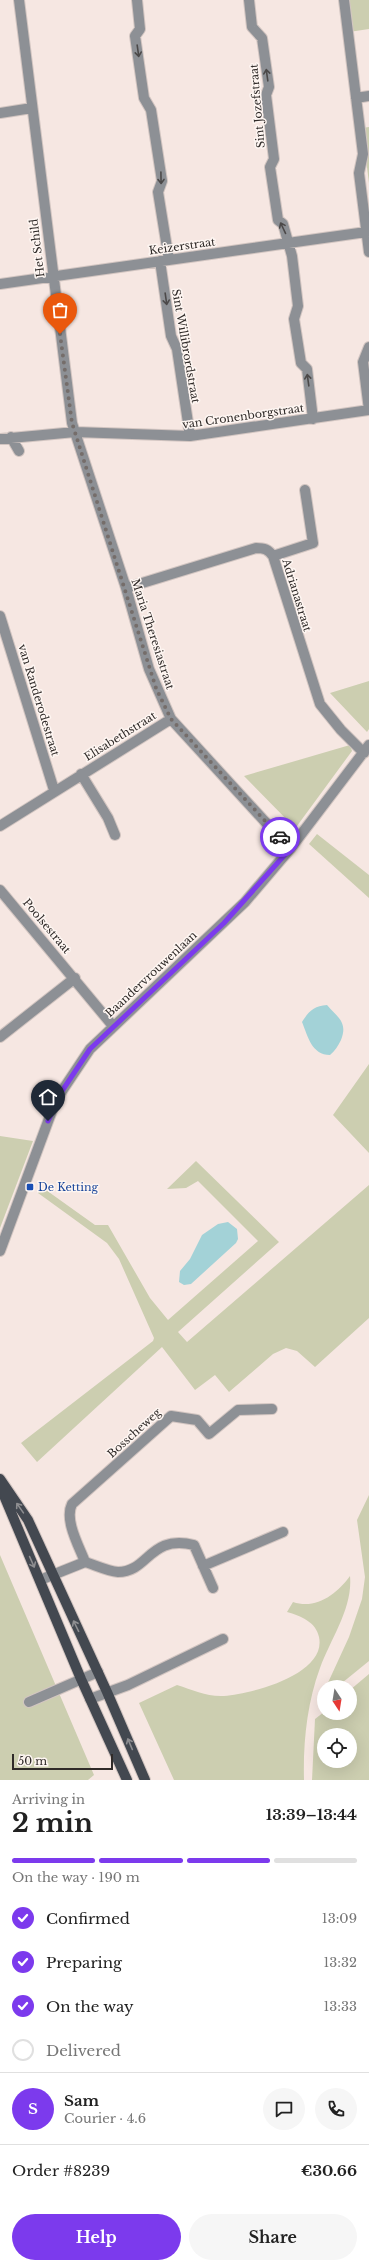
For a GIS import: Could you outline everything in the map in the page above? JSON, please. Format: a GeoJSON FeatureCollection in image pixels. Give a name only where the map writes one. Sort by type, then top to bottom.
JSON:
{"type":"FeatureCollection","features":[{"type":"Feature","properties":{"kind":"main road"},"geometry":{"type":"LineString","coordinates":[[0,1479],[28,1520],[98,1672],[145,1780]]}},
{"type":"Feature","properties":{"kind":"main road"},"geometry":{"type":"LineString","coordinates":[[0,1486],[81,1679],[127,1780]]}},
{"type":"Feature","properties":{"kind":"street","name":"Het Schild"},"geometry":{"type":"LineString","coordinates":[[19,0],[52,276],[75,432]]}},
{"type":"Feature","properties":{"kind":"street","name":"Sint Willibrordstraat"},"geometry":{"type":"LineString","coordinates":[[137,0],[140,29],[135,36],[144,98],[152,110],[162,181],[158,192],[171,336],[177,349],[190,436]]}},
{"type":"Feature","properties":{"kind":"street","name":"Sint Jozefstraat"},"geometry":{"type":"LineString","coordinates":[[249,0],[252,27],[262,38],[268,86],[266,95],[274,159],[270,167],[278,220],[283,224],[292,256],[298,306],[294,319],[301,363],[307,369],[313,418]]}},
{"type":"Feature","properties":{"kind":"street"},"geometry":{"type":"LineString","coordinates":[[344,0],[363,154],[359,173],[369,252]]}},
{"type":"Feature","properties":{"kind":"street"},"geometry":{"type":"LineString","coordinates":[[356,98],[369,96]]}},
{"type":"Feature","properties":{"kind":"street"},"geometry":{"type":"LineString","coordinates":[[0,113],[32,108]]}},
{"type":"Feature","properties":{"kind":"street","name":"Keizerstraat"},"geometry":{"type":"LineString","coordinates":[[0,284],[366,232]]}},
{"type":"Feature","properties":{"kind":"street"},"geometry":{"type":"LineString","coordinates":[[369,347],[363,362],[369,410]]}},
{"type":"Feature","properties":{"kind":"street","name":"van Cronenborgstraat"},"geometry":{"type":"LineString","coordinates":[[0,439],[75,432],[190,436],[369,410]]}},
{"type":"Feature","properties":{"kind":"street","name":"Maria Theresiastraat"},"geometry":{"type":"LineString","coordinates":[[75,432],[126,588],[149,669],[171,719],[290,849]]}},
{"type":"Feature","properties":{"kind":"street"},"geometry":{"type":"LineString","coordinates":[[11,437],[19,451]]}},
{"type":"Feature","properties":{"kind":"street"},"geometry":{"type":"LineString","coordinates":[[273,556],[313,543],[305,490]]}},
{"type":"Feature","properties":{"kind":"street","name":"Adrianastraat"},"geometry":{"type":"LineString","coordinates":[[126,588],[256,548],[264,548],[273,556],[320,704],[341,730],[366,749]]}},
{"type":"Feature","properties":{"kind":"street","name":"van Randerodestraat"},"geometry":{"type":"LineString","coordinates":[[0,616],[54,790]]}},
{"type":"Feature","properties":{"kind":"street","name":"Elisabethstraat"},"geometry":{"type":"LineString","coordinates":[[0,826],[54,790],[171,719]]}},
{"type":"Feature","properties":{"kind":"street","name":"Baandervrouwenlaan"},"geometry":{"type":"LineString","coordinates":[[0,1251],[53,1108],[62,1091],[90,1049],[224,923],[290,849],[366,749]]}},
{"type":"Feature","properties":{"kind":"street","name":"Elisabethstraat"},"geometry":{"type":"LineString","coordinates":[[81,774],[108,818],[115,835]]}},
{"type":"Feature","properties":{"kind":"street","name":"Poolsestraat"},"geometry":{"type":"LineString","coordinates":[[0,890],[75,978],[113,1026]]}},
{"type":"Feature","properties":{"kind":"street"},"geometry":{"type":"LineString","coordinates":[[0,1036],[75,978]]}},
{"type":"Feature","properties":{"kind":"street","name":"Bosscheweg"},"geometry":{"type":"LineString","coordinates":[[85,1562],[70,1519],[69,1511],[72,1504],[171,1416],[197,1420],[209,1434],[238,1410],[272,1409]]}},
{"type":"Feature","properties":{"kind":"street"},"geometry":{"type":"LineString","coordinates":[[203,1566],[283,1532]]}},
{"type":"Feature","properties":{"kind":"street"},"geometry":{"type":"LineString","coordinates":[[40,1580],[85,1562],[118,1572],[128,1570],[166,1544],[180,1542],[194,1545],[213,1588]]}},
{"type":"Feature","properties":{"kind":"street"},"geometry":{"type":"LineString","coordinates":[[90,1699],[128,1684],[223,1640]]}},
{"type":"Feature","properties":{"kind":"street"},"geometry":{"type":"LineString","coordinates":[[29,1702],[98,1672]]}},
{"type":"Feature","properties":{"kind":"green space"},"geometry":{"type":"Polygon","coordinates":[[[344,0],[369,0],[369,29],[349,32],[344,0]]]}},
{"type":"Feature","properties":{"kind":"green space"},"geometry":{"type":"Polygon","coordinates":[[[369,127],[369,183],[362,128],[369,127]]]}},
{"type":"Feature","properties":{"kind":"green space"},"geometry":{"type":"Polygon","coordinates":[[[369,681],[369,729],[367,732],[330,693],[369,681]]]}},
{"type":"Feature","properties":{"kind":"green space"},"geometry":{"type":"Polygon","coordinates":[[[350,745],[352,751],[297,826],[293,826],[244,776],[350,745]]]}},
{"type":"Feature","properties":{"kind":"green space"},"geometry":{"type":"Polygon","coordinates":[[[317,834],[369,875],[369,898],[309,844],[317,834]]]}},
{"type":"Feature","properties":{"kind":"green space"},"geometry":{"type":"Polygon","coordinates":[[[369,1064],[369,1153],[333,1115],[369,1064]]]}},
{"type":"Feature","properties":{"kind":"green space"},"geometry":{"type":"Polygon","coordinates":[[[0,1136],[33,1141],[0,1228],[0,1136]]]}},
{"type":"Feature","properties":{"kind":"green space"},"geometry":{"type":"Polygon","coordinates":[[[196,1161],[279,1242],[178,1332],[187,1342],[369,1185],[369,1318],[315,1367],[297,1351],[286,1348],[273,1354],[229,1392],[215,1375],[195,1390],[162,1347],[37,1462],[21,1443],[153,1341],[154,1338],[119,1259],[107,1243],[38,1193],[40,1188],[46,1190],[95,1225],[108,1225],[150,1298],[168,1320],[258,1241],[198,1181],[186,1188],[167,1189],[196,1161]]]}},
{"type":"Feature","properties":{"kind":"green space"},"geometry":{"type":"Polygon","coordinates":[[[369,1495],[369,1661],[346,1680],[329,1680],[349,1637],[362,1599],[365,1577],[357,1520],[369,1495]]]}},
{"type":"Feature","properties":{"kind":"green space"},"geometry":{"type":"Polygon","coordinates":[[[0,1555],[94,1775],[88,1780],[0,1780],[0,1555]]]}},
{"type":"Feature","properties":{"kind":"green space"},"geometry":{"type":"Polygon","coordinates":[[[350,1576],[350,1588],[345,1611],[320,1668],[312,1695],[305,1738],[304,1780],[174,1780],[139,1703],[177,1685],[200,1693],[218,1696],[252,1691],[285,1680],[300,1671],[311,1662],[318,1650],[319,1637],[315,1627],[307,1620],[287,1612],[293,1602],[310,1604],[325,1599],[339,1589],[350,1576]]]}},
{"type":"Feature","properties":{"kind":"green space"},"geometry":{"type":"Polygon","coordinates":[[[369,1674],[369,1780],[312,1780],[315,1719],[317,1717],[317,1720],[357,1720],[357,1684],[369,1674]]]}},
{"type":"Feature","properties":{"kind":"water"},"geometry":{"type":"Polygon","coordinates":[[[327,1005],[343,1024],[343,1034],[341,1040],[330,1055],[319,1052],[315,1049],[302,1022],[312,1010],[327,1005]]]}},
{"type":"Feature","properties":{"kind":"water"},"geometry":{"type":"Polygon","coordinates":[[[228,1222],[237,1229],[238,1239],[236,1243],[191,1284],[184,1285],[179,1282],[180,1271],[190,1259],[202,1235],[218,1224],[228,1222]]]}},
{"type":"Feature","properties":{"kind":"way so far"},"geometry":{"type":"LineString","coordinates":[[60,334],[72,423],[126,588],[149,669],[156,688],[171,719],[280,837]]}},
{"type":"Feature","properties":{"kind":"place","name":"De Ketting"},"geometry":{"type":"Point","coordinates":[30,1187]}},
{"type":"Feature","properties":{"kind":"route"},"geometry":{"type":"LineString","coordinates":[[48,1121],[62,1091],[90,1049],[245,902],[290,849],[280,837]]}}]}
